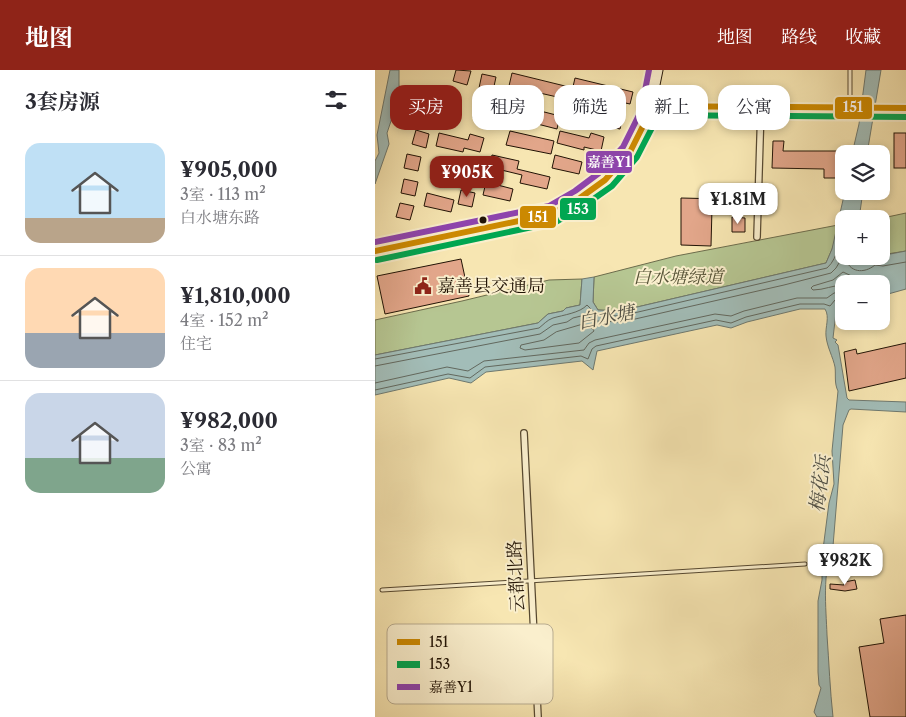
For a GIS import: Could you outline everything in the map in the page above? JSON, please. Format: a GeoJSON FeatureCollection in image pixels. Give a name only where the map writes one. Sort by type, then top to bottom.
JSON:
{"type":"FeatureCollection","features":[{"type":"Feature","properties":{"kind":"street"},"geometry":{"type":"LineString","coordinates":[[655,85],[658,70]]}},
{"type":"Feature","properties":{"kind":"street"},"geometry":{"type":"LineString","coordinates":[[790,107],[906,108]]}},
{"type":"Feature","properties":{"kind":"street"},"geometry":{"type":"LineString","coordinates":[[377,250],[552,214],[580,198],[605,180],[630,152],[641,130]]}},
{"type":"Feature","properties":{"kind":"street"},"geometry":{"type":"LineString","coordinates":[[757,238],[760,130]]}},
{"type":"Feature","properties":{"kind":"street","name":"云都北路"},"geometry":{"type":"LineString","coordinates":[[524,433],[533,624]]}},
{"type":"Feature","properties":{"kind":"street","name":"云都北路"},"geometry":{"type":"LineString","coordinates":[[537,704],[538,717]]}},
{"type":"Feature","properties":{"kind":"lane"},"geometry":{"type":"LineString","coordinates":[[850,70],[850,107]]}},
{"type":"Feature","properties":{"kind":"lane"},"geometry":{"type":"LineString","coordinates":[[383,590],[805,564]]}},
{"type":"Feature","properties":{"kind":"green space"},"geometry":{"type":"Polygon","coordinates":[[[906,213],[906,251],[890,254],[890,216],[906,213]]]}},
{"type":"Feature","properties":{"kind":"green space","name":"白水塘绿道"},"geometry":{"type":"Polygon","coordinates":[[[835,226],[833,247],[826,263],[620,311],[598,310],[593,302],[594,277],[676,256],[835,226]]]}},
{"type":"Feature","properties":{"kind":"green space","name":"白水塘绿道"},"geometry":{"type":"Polygon","coordinates":[[[582,279],[580,305],[548,314],[538,323],[375,355],[375,320],[549,280],[582,279]]]}},
{"type":"Feature","properties":{"kind":"water"},"geometry":{"type":"Polygon","coordinates":[[[390,70],[399,70],[399,85],[390,85],[390,124],[387,133],[389,144],[375,184],[375,161],[379,153],[377,135],[390,70]]]}},
{"type":"Feature","properties":{"kind":"water"},"geometry":{"type":"Polygon","coordinates":[[[866,70],[881,70],[868,145],[854,145],[859,124],[866,70]]]}},
{"type":"Feature","properties":{"kind":"water"},"geometry":{"type":"Polygon","coordinates":[[[843,200],[862,200],[860,210],[841,210],[843,200]]]}},
{"type":"Feature","properties":{"kind":"water","name":"白水塘"},"geometry":{"type":"Polygon","coordinates":[[[835,236],[835,265],[890,265],[890,254],[906,251],[906,289],[890,293],[890,275],[835,275],[833,338],[837,340],[835,342],[838,345],[847,398],[849,400],[906,402],[906,412],[851,409],[843,425],[833,546],[827,567],[826,579],[827,635],[833,717],[817,717],[814,712],[821,688],[818,672],[818,601],[822,580],[822,557],[829,503],[834,484],[832,451],[838,391],[835,367],[827,340],[827,315],[825,309],[800,309],[747,322],[731,328],[717,325],[597,351],[593,370],[582,361],[486,372],[471,383],[449,378],[375,395],[375,355],[538,323],[548,314],[580,305],[582,279],[594,277],[593,302],[598,310],[620,311],[826,263],[835,236]]]}},
{"type":"Feature","properties":{"kind":"building"},"geometry":{"type":"Polygon","coordinates":[[[456,70],[471,71],[467,85],[453,81],[456,70]]]}},
{"type":"Feature","properties":{"kind":"building"},"geometry":{"type":"Polygon","coordinates":[[[512,73],[561,85],[554,85],[554,96],[544,94],[544,85],[509,85],[512,73]]]}},
{"type":"Feature","properties":{"kind":"building"},"geometry":{"type":"Polygon","coordinates":[[[482,74],[496,77],[494,85],[480,85],[482,74]]]}},
{"type":"Feature","properties":{"kind":"building"},"geometry":{"type":"Polygon","coordinates":[[[575,78],[604,85],[573,85],[575,78]]]}},
{"type":"Feature","properties":{"kind":"building"},"geometry":{"type":"Polygon","coordinates":[[[626,90],[633,92],[630,104],[626,103],[626,90]]]}},
{"type":"Feature","properties":{"kind":"building"},"geometry":{"type":"Polygon","coordinates":[[[544,112],[554,114],[554,128],[544,126],[544,112]]]}},
{"type":"Feature","properties":{"kind":"building"},"geometry":{"type":"Polygon","coordinates":[[[416,130],[429,134],[426,148],[412,144],[416,130]]]}},
{"type":"Feature","properties":{"kind":"building"},"geometry":{"type":"Polygon","coordinates":[[[510,131],[554,141],[551,154],[506,145],[510,131]]]}},
{"type":"Feature","properties":{"kind":"building"},"geometry":{"type":"Polygon","coordinates":[[[560,131],[589,138],[591,133],[604,137],[601,151],[584,147],[584,150],[557,143],[560,131]]]}},
{"type":"Feature","properties":{"kind":"building"},"geometry":{"type":"Polygon","coordinates":[[[439,133],[468,140],[470,134],[484,138],[480,152],[464,148],[463,152],[436,146],[439,133]]]}},
{"type":"Feature","properties":{"kind":"building"},"geometry":{"type":"Polygon","coordinates":[[[894,133],[906,133],[906,168],[894,168],[894,133]]]}},
{"type":"Feature","properties":{"kind":"building"},"geometry":{"type":"Polygon","coordinates":[[[773,141],[784,141],[783,151],[835,151],[835,178],[824,178],[824,169],[772,168],[773,141]]]}},
{"type":"Feature","properties":{"kind":"building"},"geometry":{"type":"Polygon","coordinates":[[[407,154],[421,157],[418,171],[404,168],[407,154]]]}},
{"type":"Feature","properties":{"kind":"building"},"geometry":{"type":"Polygon","coordinates":[[[492,155],[519,161],[517,169],[550,177],[547,189],[520,183],[522,175],[489,167],[492,155]]]}},
{"type":"Feature","properties":{"kind":"building"},"geometry":{"type":"Polygon","coordinates":[[[555,155],[582,162],[579,174],[552,168],[555,155]]]}},
{"type":"Feature","properties":{"kind":"building"},"geometry":{"type":"Polygon","coordinates":[[[434,162],[467,169],[469,163],[483,166],[480,180],[462,176],[460,183],[431,176],[434,162]]]}},
{"type":"Feature","properties":{"kind":"building"},"geometry":{"type":"Polygon","coordinates":[[[404,179],[418,182],[415,196],[401,193],[404,179]]]}},
{"type":"Feature","properties":{"kind":"building"},"geometry":{"type":"Polygon","coordinates":[[[486,182],[513,189],[510,201],[483,195],[486,182]]]}},
{"type":"Feature","properties":{"kind":"building"},"geometry":{"type":"Polygon","coordinates":[[[461,190],[475,193],[472,207],[458,204],[461,190]]]}},
{"type":"Feature","properties":{"kind":"building"},"geometry":{"type":"Polygon","coordinates":[[[427,193],[454,200],[451,212],[424,206],[427,193]]]}},
{"type":"Feature","properties":{"kind":"building"},"geometry":{"type":"Polygon","coordinates":[[[681,198],[723,199],[723,209],[712,208],[711,246],[681,245],[681,198]]]}},
{"type":"Feature","properties":{"kind":"building"},"geometry":{"type":"Polygon","coordinates":[[[400,203],[414,206],[410,220],[396,217],[400,203]]]}},
{"type":"Feature","properties":{"kind":"building"},"geometry":{"type":"Polygon","coordinates":[[[732,217],[745,218],[745,232],[732,232],[732,217]]]}},
{"type":"Feature","properties":{"kind":"building","name":"嘉善县交通局"},"geometry":{"type":"Polygon","coordinates":[[[461,259],[469,296],[385,314],[377,276],[461,259]]]}},
{"type":"Feature","properties":{"kind":"building"},"geometry":{"type":"Polygon","coordinates":[[[906,343],[906,378],[849,391],[844,352],[856,349],[857,354],[906,343]]]}},
{"type":"Feature","properties":{"kind":"building"},"geometry":{"type":"Polygon","coordinates":[[[855,580],[857,589],[845,591],[830,589],[830,584],[844,585],[844,582],[855,580]]]}},
{"type":"Feature","properties":{"kind":"building"},"geometry":{"type":"Polygon","coordinates":[[[906,615],[906,717],[870,717],[859,647],[884,643],[880,619],[906,615]]]}},
{"type":"Feature","properties":{"kind":"transit line","name":"嘉善Y1"},"geometry":{"type":"LineString","coordinates":[[375,242],[549,206],[575,191],[599,173],[623,147],[641,111],[649,70]]}},
{"type":"Feature","properties":{"kind":"transit line","name":"151"},"geometry":{"type":"LineString","coordinates":[[708,106],[906,108]]}},
{"type":"Feature","properties":{"kind":"transit line","name":"153"},"geometry":{"type":"LineString","coordinates":[[708,115],[906,117]]}},
{"type":"Feature","properties":{"kind":"transit line","name":"151"},"geometry":{"type":"LineString","coordinates":[[375,251],[552,214],[580,198],[605,180],[630,152],[641,130]]}},
{"type":"Feature","properties":{"kind":"transit line","name":"153"},"geometry":{"type":"LineString","coordinates":[[377,260],[556,222],[612,186],[637,157],[651,130]]}},
{"type":"Feature","properties":{"kind":"place","name":"嘉善县交通局"},"geometry":{"type":"Point","coordinates":[423,286]}},
{"type":"Feature","properties":{"kind":"water label","name":"梅花浜"},"geometry":{"type":"Point","coordinates":[820,484]}}]}
